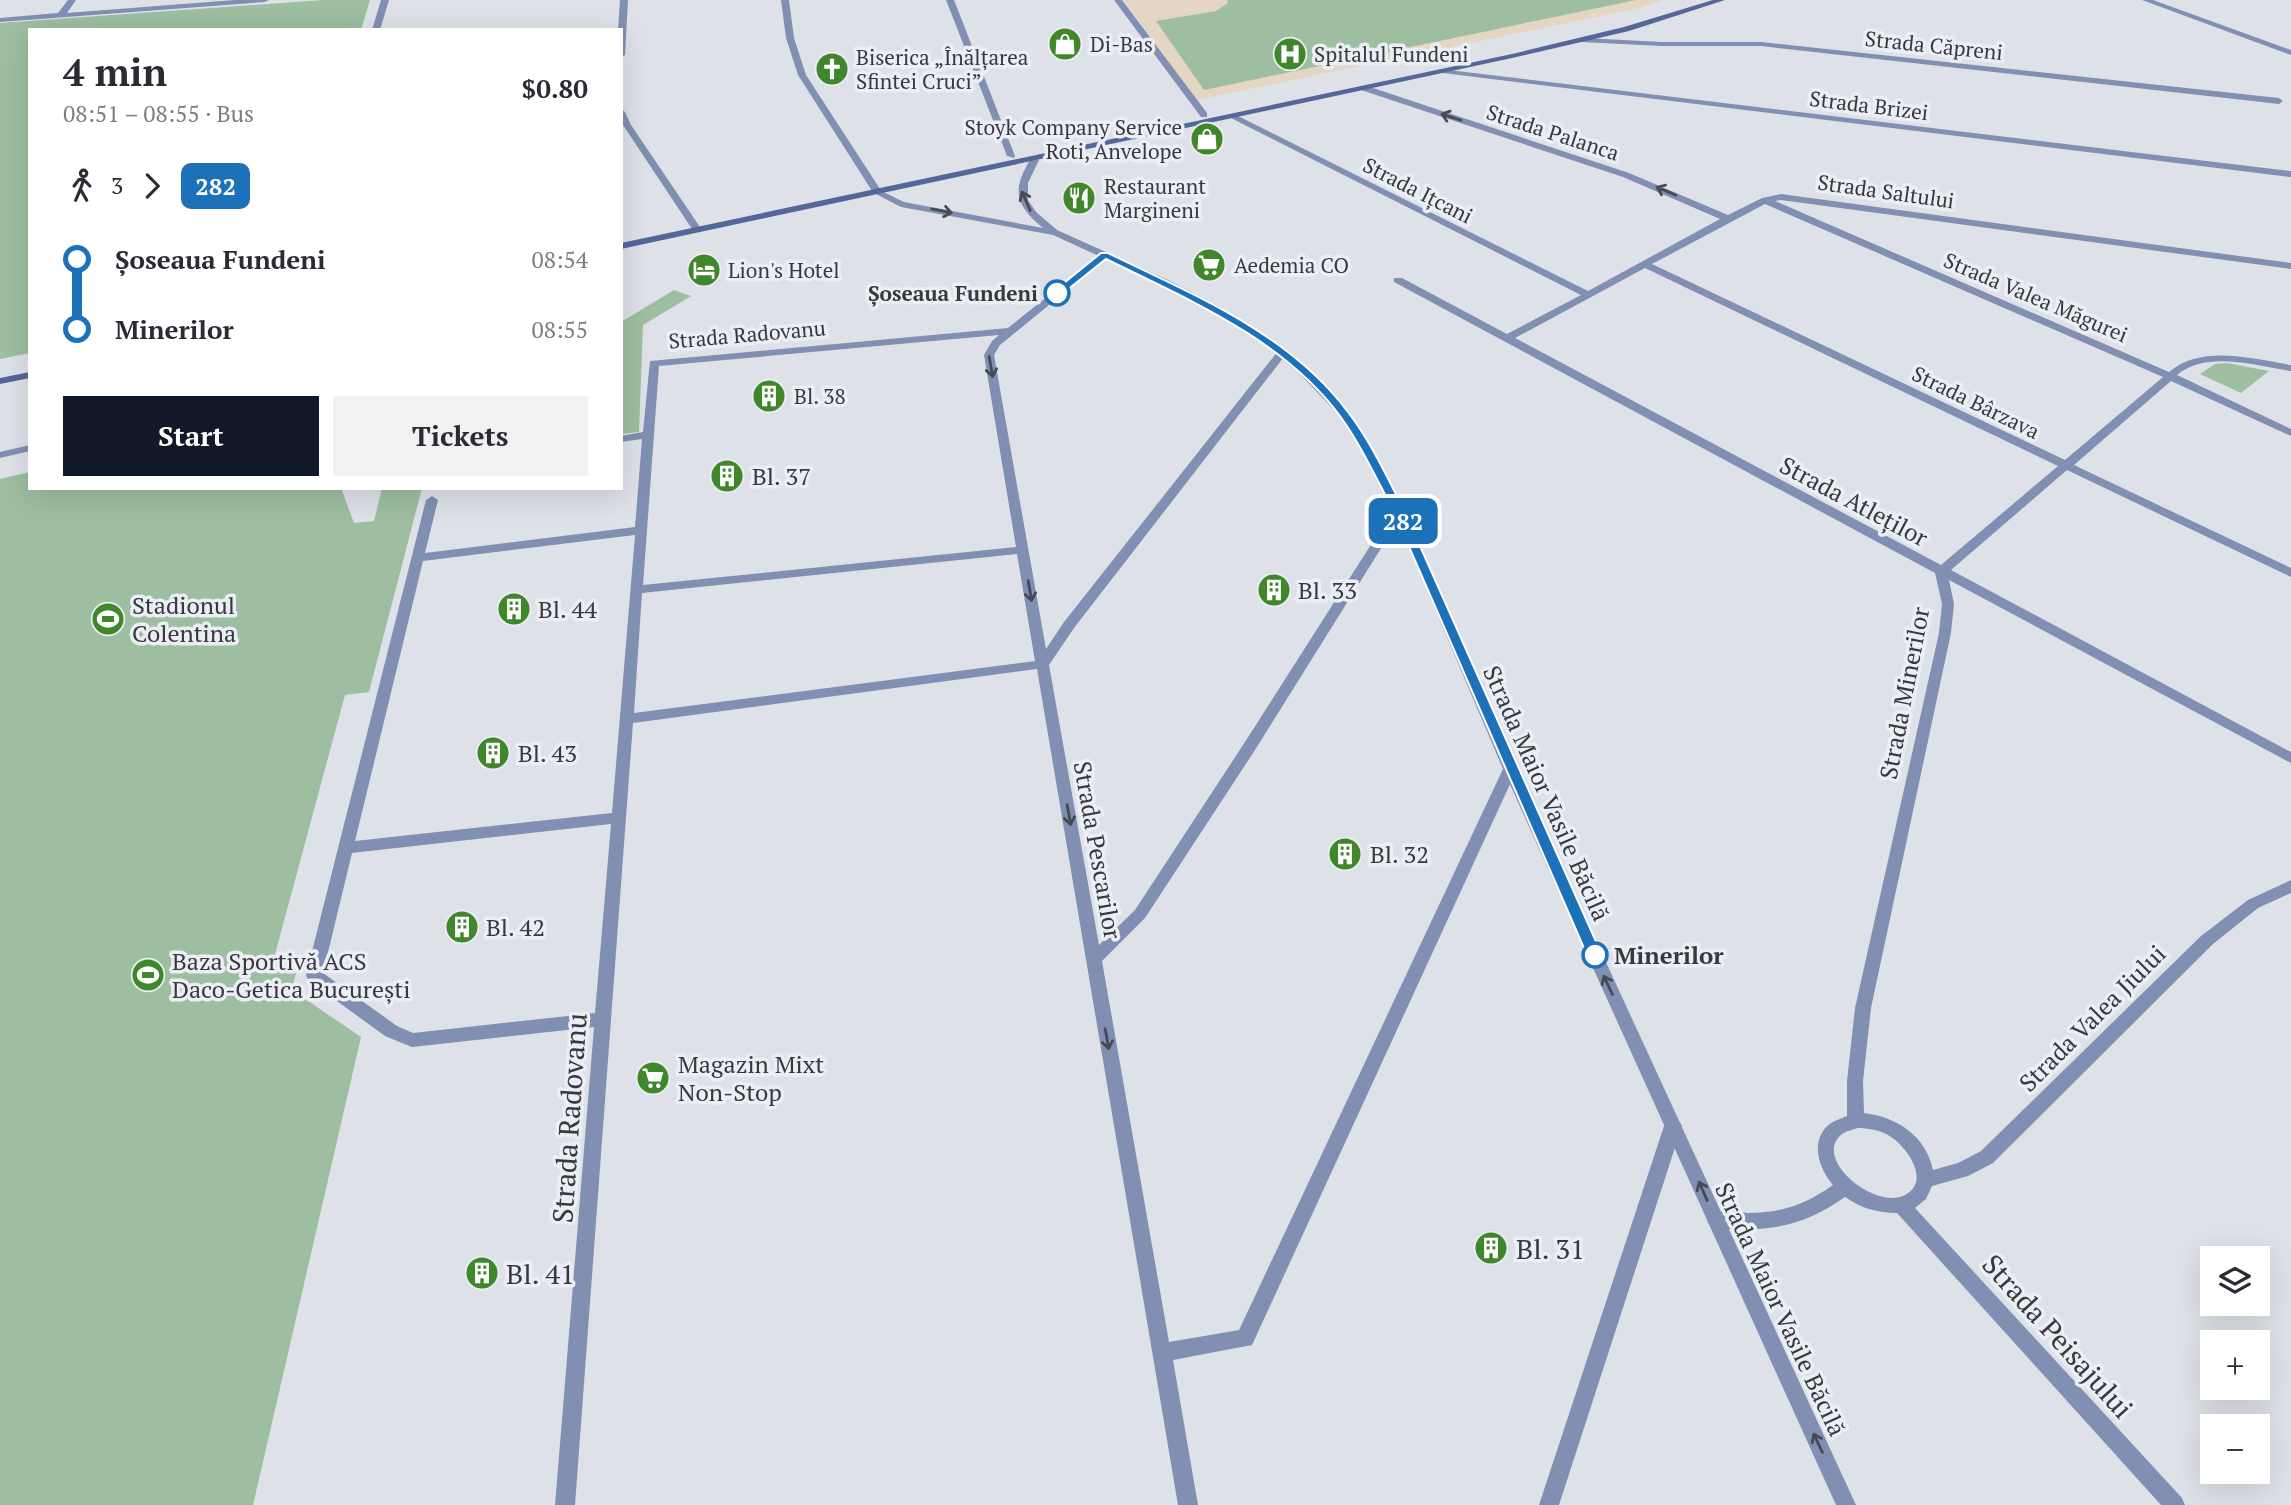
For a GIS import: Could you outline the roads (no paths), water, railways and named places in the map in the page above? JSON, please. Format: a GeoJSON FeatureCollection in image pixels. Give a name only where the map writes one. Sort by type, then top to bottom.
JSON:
{"type":"FeatureCollection","features":[{"type":"Feature","properties":{"kind":"main road"},"geometry":{"type":"LineString","coordinates":[[875,189],[1011,156],[1549,40],[1697,0]]}},
{"type":"Feature","properties":{"kind":"main road"},"geometry":{"type":"LineString","coordinates":[[623,238],[1034,160],[1233,117],[1584,40],[1721,0]]}},
{"type":"Feature","properties":{"kind":"main road"},"geometry":{"type":"LineString","coordinates":[[623,245],[695,226]]}},
{"type":"Feature","properties":{"kind":"main road"},"geometry":{"type":"LineString","coordinates":[[0,373],[28,366]]}},
{"type":"Feature","properties":{"kind":"main road"},"geometry":{"type":"LineString","coordinates":[[0,381],[28,374]]}},
{"type":"Feature","properties":{"kind":"street"},"geometry":{"type":"LineString","coordinates":[[61,15],[72,0]]}},
{"type":"Feature","properties":{"kind":"street"},"geometry":{"type":"LineString","coordinates":[[0,20],[265,0]]}},
{"type":"Feature","properties":{"kind":"street"},"geometry":{"type":"LineString","coordinates":[[377,28],[385,0]]}},
{"type":"Feature","properties":{"kind":"street"},"geometry":{"type":"LineString","coordinates":[[622,28],[624,0]]}},
{"type":"Feature","properties":{"kind":"street"},"geometry":{"type":"LineString","coordinates":[[785,0],[790,38],[802,75],[875,189]]}},
{"type":"Feature","properties":{"kind":"street"},"geometry":{"type":"LineString","coordinates":[[950,0],[1011,156]]}},
{"type":"Feature","properties":{"kind":"street"},"geometry":{"type":"LineString","coordinates":[[1118,0],[1204,115]]}},
{"type":"Feature","properties":{"kind":"street"},"geometry":{"type":"LineString","coordinates":[[2146,0],[2291,53]]}},
{"type":"Feature","properties":{"kind":"street","name":"Strada Căpreni"},"geometry":{"type":"LineString","coordinates":[[1584,40],[1645,44],[1760,44],[2279,101]]}},
{"type":"Feature","properties":{"kind":"street","name":"Strada Brizei"},"geometry":{"type":"LineString","coordinates":[[1443,71],[2291,174]]}},
{"type":"Feature","properties":{"kind":"street","name":"Strada Palanca"},"geometry":{"type":"LineString","coordinates":[[1364,88],[1626,175],[1728,219]]}},
{"type":"Feature","properties":{"kind":"street"},"geometry":{"type":"LineString","coordinates":[[623,116],[695,226]]}},
{"type":"Feature","properties":{"kind":"street","name":"Strada Ițcani"},"geometry":{"type":"LineString","coordinates":[[1233,117],[1587,295]]}},
{"type":"Feature","properties":{"kind":"street","name":"Strada Maior Vasile Băcilă"},"geometry":{"type":"LineString","coordinates":[[1034,160],[1021,183],[1022,201],[1032,214],[1056,233]]}},
{"type":"Feature","properties":{"kind":"street","name":"Strada Maior Vasile Băcilă"},"geometry":{"type":"LineString","coordinates":[[875,189],[901,204],[1056,233],[1105,255],[1214,308],[1282,353],[1324,391],[1343,413],[1368,452],[1399,510],[1510,769],[1846,1505]]}},
{"type":"Feature","properties":{"kind":"street","name":"Strada Saltului"},"geometry":{"type":"LineString","coordinates":[[1508,338],[1728,219],[1765,200],[1781,197],[2291,266]]}},
{"type":"Feature","properties":{"kind":"street","name":"Strada Valea Măgurei"},"geometry":{"type":"LineString","coordinates":[[1765,200],[2170,376],[2291,433]]}},
{"type":"Feature","properties":{"kind":"street","name":"Strada Pescarilor"},"geometry":{"type":"LineString","coordinates":[[1105,255],[996,343],[989,355],[1188,1505]]}},
{"type":"Feature","properties":{"kind":"street","name":"Strada Bârzava"},"geometry":{"type":"LineString","coordinates":[[1644,264],[2291,573]]}},
{"type":"Feature","properties":{"kind":"street","name":"Strada Atleților"},"geometry":{"type":"LineString","coordinates":[[1398,280],[2291,758]]}},
{"type":"Feature","properties":{"kind":"street","name":"Strada Radovanu"},"geometry":{"type":"LineString","coordinates":[[565,1505],[654,363],[1010,331]]}},
{"type":"Feature","properties":{"kind":"street"},"geometry":{"type":"LineString","coordinates":[[626,719],[1043,664],[1069,625],[1282,353]]}},
{"type":"Feature","properties":{"kind":"street"},"geometry":{"type":"LineString","coordinates":[[1941,572],[2170,376],[2195,361],[2212,359],[2291,368]]}},
{"type":"Feature","properties":{"kind":"street"},"geometry":{"type":"LineString","coordinates":[[623,439],[648,435]]}},
{"type":"Feature","properties":{"kind":"street"},"geometry":{"type":"LineString","coordinates":[[0,455],[28,448]]}},
{"type":"Feature","properties":{"kind":"street"},"geometry":{"type":"LineString","coordinates":[[432,500],[314,975],[391,1031],[412,1040],[603,1019]]}},
{"type":"Feature","properties":{"kind":"street"},"geometry":{"type":"LineString","coordinates":[[1093,960],[1129,928],[1140,914],[1399,510]]}},
{"type":"Feature","properties":{"kind":"street"},"geometry":{"type":"LineString","coordinates":[[418,558],[641,530]]}},
{"type":"Feature","properties":{"kind":"street"},"geometry":{"type":"LineString","coordinates":[[636,590],[1023,551]]}},
{"type":"Feature","properties":{"kind":"street","name":"Strada Minerilor"},"geometry":{"type":"LineString","coordinates":[[1856,1120],[1855,1081],[1863,1008],[1945,633],[1948,604],[1941,572]]}},
{"type":"Feature","properties":{"kind":"street"},"geometry":{"type":"LineString","coordinates":[[1162,1353],[1245,1338],[1510,769]]}},
{"type":"Feature","properties":{"kind":"street"},"geometry":{"type":"LineString","coordinates":[[346,848],[618,818]]}},
{"type":"Feature","properties":{"kind":"street","name":"Strada Valea Jiului"},"geometry":{"type":"LineString","coordinates":[[1926,1180],[1962,1170],[1987,1157],[2207,940],[2253,904],[2291,886]]}},
{"type":"Feature","properties":{"kind":"street"},"geometry":{"type":"LineString","coordinates":[[1856,1120],[1873,1121],[1890,1127],[1918,1150],[1925,1165],[1926,1180],[1922,1191],[1913,1200],[1901,1205],[1872,1203],[1845,1187],[1833,1173],[1826,1158],[1826,1144],[1831,1132],[1842,1124],[1856,1120]]}},
{"type":"Feature","properties":{"kind":"street"},"geometry":{"type":"LineString","coordinates":[[1549,1505],[1673,1126]]}},
{"type":"Feature","properties":{"kind":"street"},"geometry":{"type":"LineString","coordinates":[[1716,1220],[1768,1221],[1793,1218],[1817,1207],[1845,1187]]}},
{"type":"Feature","properties":{"kind":"street","name":"Strada Peisajului"},"geometry":{"type":"LineString","coordinates":[[1901,1205],[2175,1505]]}},
{"type":"Feature","properties":{"kind":"place","name":"Di-Bas"},"geometry":{"type":"Point","coordinates":[1065,44]}},
{"type":"Feature","properties":{"kind":"place","name":"Spitalul Fundeni"},"geometry":{"type":"Point","coordinates":[1290,54]}},
{"type":"Feature","properties":{"kind":"place","name":"Biserica „Înălțarea Sfintei Cruci”"},"geometry":{"type":"Point","coordinates":[832,69]}},
{"type":"Feature","properties":{"kind":"place","name":"Stoyk Company Service Roti, Anvelope"},"geometry":{"type":"Point","coordinates":[1207,139]}},
{"type":"Feature","properties":{"kind":"place","name":"Restaurant Margineni"},"geometry":{"type":"Point","coordinates":[1079,198]}},
{"type":"Feature","properties":{"kind":"place","name":"Aedemia CO"},"geometry":{"type":"Point","coordinates":[1209,265]}},
{"type":"Feature","properties":{"kind":"place","name":"Lion's Hotel"},"geometry":{"type":"Point","coordinates":[704,270]}},
{"type":"Feature","properties":{"kind":"place","name":"Șoseaua Fundeni"},"geometry":{"type":"Point","coordinates":[1057,293]}},
{"type":"Feature","properties":{"kind":"place","name":"Bl. 38"},"geometry":{"type":"Point","coordinates":[769,396]}},
{"type":"Feature","properties":{"kind":"place","name":"Bl. 37"},"geometry":{"type":"Point","coordinates":[727,476]}},
{"type":"Feature","properties":{"kind":"place","name":"Bl. 33"},"geometry":{"type":"Point","coordinates":[1274,590]}},
{"type":"Feature","properties":{"kind":"place","name":"Bl. 44"},"geometry":{"type":"Point","coordinates":[514,609]}},
{"type":"Feature","properties":{"kind":"place","name":"Stadionul Colentina"},"geometry":{"type":"Point","coordinates":[108,619]}},
{"type":"Feature","properties":{"kind":"place","name":"Bl. 43"},"geometry":{"type":"Point","coordinates":[493,753]}},
{"type":"Feature","properties":{"kind":"place","name":"Bl. 32"},"geometry":{"type":"Point","coordinates":[1345,854]}},
{"type":"Feature","properties":{"kind":"place","name":"Bl. 42"},"geometry":{"type":"Point","coordinates":[462,927]}},
{"type":"Feature","properties":{"kind":"place","name":"Minerilor"},"geometry":{"type":"Point","coordinates":[1595,955]}},
{"type":"Feature","properties":{"kind":"place","name":"Baza Sportivă ACS Daco-Getica București"},"geometry":{"type":"Point","coordinates":[148,975]}},
{"type":"Feature","properties":{"kind":"place","name":"Magazin Mixt Non-Stop"},"geometry":{"type":"Point","coordinates":[653,1078]}},
{"type":"Feature","properties":{"kind":"place","name":"Bl. 31"},"geometry":{"type":"Point","coordinates":[1491,1248]}},
{"type":"Feature","properties":{"kind":"place","name":"Bl. 41"},"geometry":{"type":"Point","coordinates":[482,1273]}}]}
